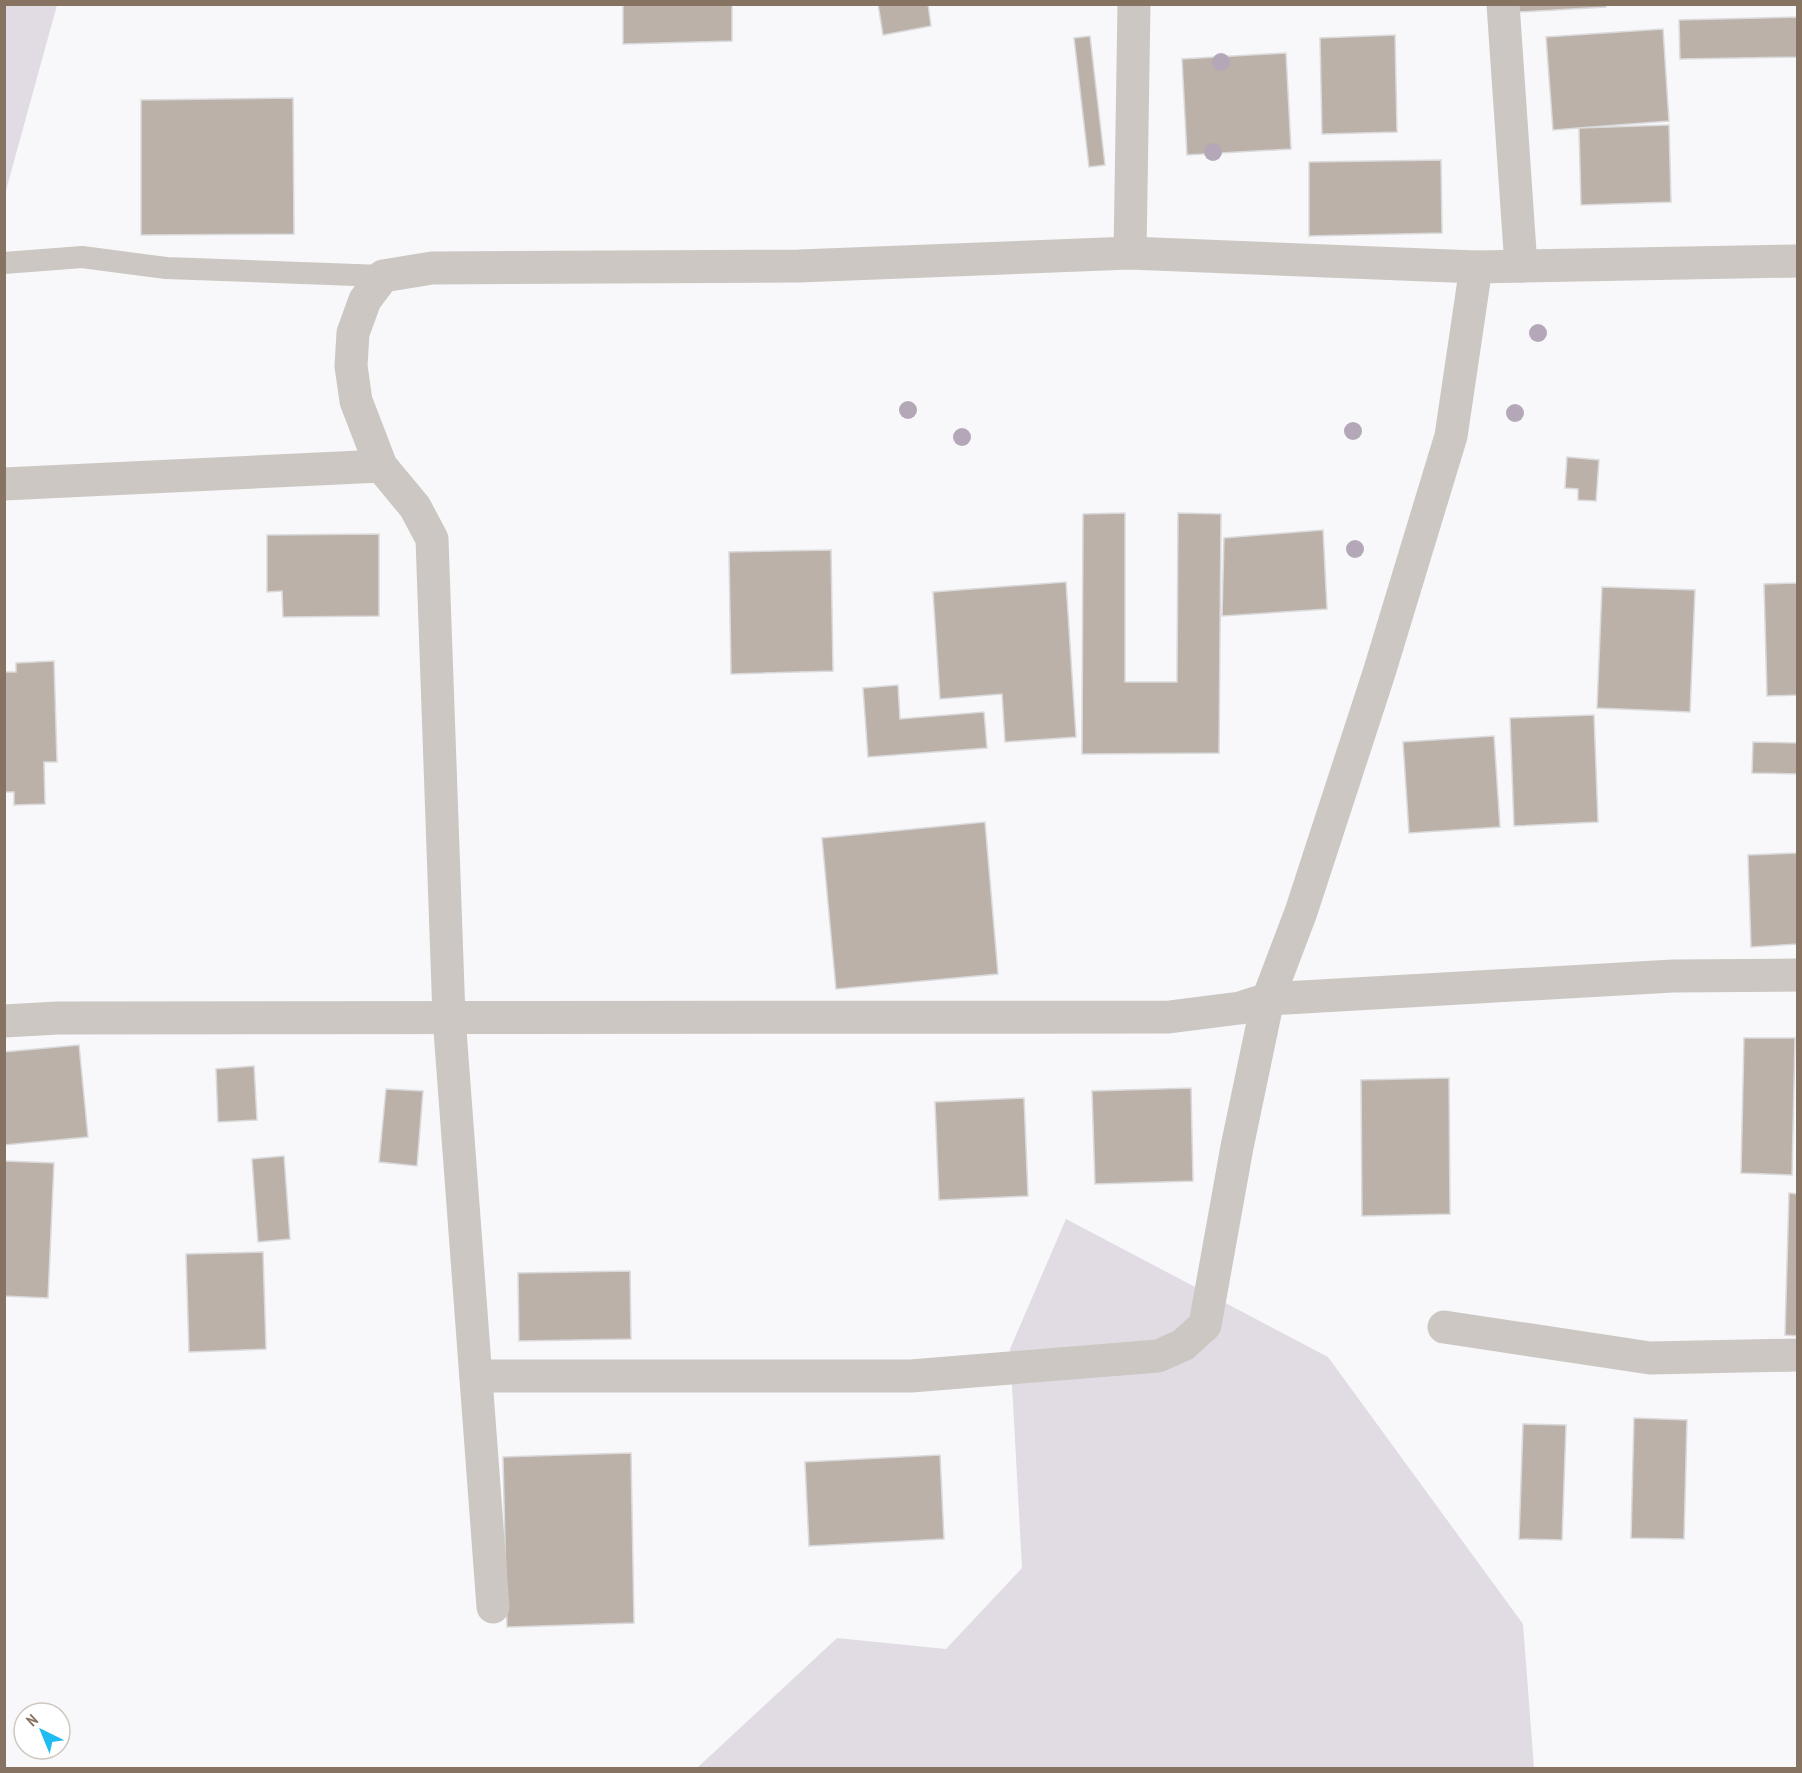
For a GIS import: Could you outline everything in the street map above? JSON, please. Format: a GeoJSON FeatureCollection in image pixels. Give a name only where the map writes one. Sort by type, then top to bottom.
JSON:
{"type":"FeatureCollection","features":[{"type":"Feature","properties":{"kind":"street"},"geometry":{"type":"LineString","coordinates":[[1130,253],[1134,4]]}},
{"type":"Feature","properties":{"kind":"street"},"geometry":{"type":"LineString","coordinates":[[1503,4],[1521,266]]}},
{"type":"Feature","properties":{"kind":"street"},"geometry":{"type":"LineString","coordinates":[[493,1607],[449,1017],[432,539],[415,507],[381,466],[356,401],[351,366],[353,333],[365,300],[383,276],[432,268],[798,266],[1130,253],[1476,267],[1797,261]]}},
{"type":"Feature","properties":{"kind":"street"},"geometry":{"type":"LineString","coordinates":[[476,1376],[911,1376],[1158,1356],[1183,1346],[1204,1325],[1237,1147],[1268,999],[1301,912],[1379,673],[1451,435],[1476,267]]}},
{"type":"Feature","properties":{"kind":"street"},"geometry":{"type":"LineString","coordinates":[[4,484],[381,466]]}},
{"type":"Feature","properties":{"kind":"street"},"geometry":{"type":"LineString","coordinates":[[4,1021],[58,1018],[1169,1017],[1240,1008],[1268,999],[1673,976],[1797,975]]}},
{"type":"Feature","properties":{"kind":"street"},"geometry":{"type":"LineString","coordinates":[[1444,1327],[1650,1358],[1797,1355]]}},
{"type":"Feature","properties":{"kind":"lane"},"geometry":{"type":"LineString","coordinates":[[4,263],[82,257],[166,268],[383,276]]}},
{"type":"Feature","properties":{"kind":"shaded area"},"geometry":{"type":"Polygon","coordinates":[[[4,5],[57,5],[5,194],[4,5]]]}},
{"type":"Feature","properties":{"kind":"shaded area"},"geometry":{"type":"Polygon","coordinates":[[[1066,1219],[1328,1357],[1523,1624],[1534,1768],[697,1768],[837,1638],[946,1649],[1022,1568],[1010,1349],[1066,1219]]]}},
{"type":"Feature","properties":{"kind":"building"},"geometry":{"type":"Polygon","coordinates":[[[623,4],[732,4],[732,41],[623,44],[623,4]]]}},
{"type":"Feature","properties":{"kind":"building"},"geometry":{"type":"Polygon","coordinates":[[[878,4],[928,4],[931,26],[883,35],[878,4]]]}},
{"type":"Feature","properties":{"kind":"building"},"geometry":{"type":"Polygon","coordinates":[[[1518,4],[1606,4],[1606,7],[1518,12],[1518,4]]]}},
{"type":"Feature","properties":{"kind":"building"},"geometry":{"type":"Polygon","coordinates":[[[1798,17],[1798,57],[1680,59],[1679,20],[1798,17]]]}},
{"type":"Feature","properties":{"kind":"building"},"geometry":{"type":"Polygon","coordinates":[[[1663,29],[1669,121],[1553,130],[1546,37],[1663,29]]]}},
{"type":"Feature","properties":{"kind":"building"},"geometry":{"type":"Polygon","coordinates":[[[1395,35],[1397,132],[1322,134],[1320,38],[1395,35]]]}},
{"type":"Feature","properties":{"kind":"building"},"geometry":{"type":"Polygon","coordinates":[[[1090,36],[1105,165],[1089,167],[1074,38],[1090,36]]]}},
{"type":"Feature","properties":{"kind":"building"},"geometry":{"type":"Polygon","coordinates":[[[1286,53],[1291,149],[1187,155],[1182,59],[1286,53]]]}},
{"type":"Feature","properties":{"kind":"building"},"geometry":{"type":"Polygon","coordinates":[[[293,98],[294,234],[141,235],[141,100],[293,98]]]}},
{"type":"Feature","properties":{"kind":"building"},"geometry":{"type":"Polygon","coordinates":[[[1669,125],[1671,202],[1581,205],[1579,128],[1669,125]]]}},
{"type":"Feature","properties":{"kind":"building"},"geometry":{"type":"Polygon","coordinates":[[[1441,160],[1442,233],[1309,236],[1309,162],[1441,160]]]}},
{"type":"Feature","properties":{"kind":"building"},"geometry":{"type":"Polygon","coordinates":[[[1567,457],[1599,460],[1596,501],[1578,500],[1578,489],[1565,488],[1567,457]]]}},
{"type":"Feature","properties":{"kind":"building"},"geometry":{"type":"Polygon","coordinates":[[[1125,513],[1125,682],[1177,682],[1178,513],[1221,514],[1219,753],[1082,754],[1083,514],[1125,513]]]}},
{"type":"Feature","properties":{"kind":"building"},"geometry":{"type":"Polygon","coordinates":[[[1323,530],[1327,609],[1222,616],[1224,538],[1323,530]]]}},
{"type":"Feature","properties":{"kind":"building"},"geometry":{"type":"Polygon","coordinates":[[[379,534],[379,616],[283,617],[282,591],[267,592],[267,535],[379,534]]]}},
{"type":"Feature","properties":{"kind":"building"},"geometry":{"type":"Polygon","coordinates":[[[831,550],[833,671],[731,674],[729,552],[831,550]]]}},
{"type":"Feature","properties":{"kind":"building"},"geometry":{"type":"Polygon","coordinates":[[[1066,582],[1076,737],[1005,742],[1002,694],[940,699],[933,592],[1066,582]]]}},
{"type":"Feature","properties":{"kind":"building"},"geometry":{"type":"Polygon","coordinates":[[[1798,583],[1798,695],[1767,696],[1764,584],[1798,583]]]}},
{"type":"Feature","properties":{"kind":"building"},"geometry":{"type":"Polygon","coordinates":[[[1602,587],[1695,590],[1690,712],[1597,708],[1602,587]]]}},
{"type":"Feature","properties":{"kind":"building"},"geometry":{"type":"Polygon","coordinates":[[[54,661],[57,762],[44,762],[45,804],[14,805],[14,792],[4,792],[4,672],[16,672],[16,663],[54,661]]]}},
{"type":"Feature","properties":{"kind":"building"},"geometry":{"type":"Polygon","coordinates":[[[898,685],[900,719],[984,712],[987,748],[868,757],[863,688],[898,685]]]}},
{"type":"Feature","properties":{"kind":"building"},"geometry":{"type":"Polygon","coordinates":[[[1594,715],[1598,822],[1514,826],[1510,718],[1594,715]]]}},
{"type":"Feature","properties":{"kind":"building"},"geometry":{"type":"Polygon","coordinates":[[[1494,736],[1500,827],[1409,833],[1403,742],[1494,736]]]}},
{"type":"Feature","properties":{"kind":"building"},"geometry":{"type":"Polygon","coordinates":[[[1753,742],[1798,743],[1798,774],[1752,773],[1753,742]]]}},
{"type":"Feature","properties":{"kind":"building"},"geometry":{"type":"Polygon","coordinates":[[[985,822],[998,974],[836,989],[822,838],[985,822]]]}},
{"type":"Feature","properties":{"kind":"building"},"geometry":{"type":"Polygon","coordinates":[[[1798,853],[1798,944],[1751,947],[1748,855],[1798,853]]]}},
{"type":"Feature","properties":{"kind":"building"},"geometry":{"type":"Polygon","coordinates":[[[1744,1038],[1795,1038],[1792,1175],[1741,1173],[1744,1038]]]}},
{"type":"Feature","properties":{"kind":"building"},"geometry":{"type":"Polygon","coordinates":[[[79,1045],[88,1137],[4,1145],[4,1052],[79,1045]]]}},
{"type":"Feature","properties":{"kind":"building"},"geometry":{"type":"Polygon","coordinates":[[[254,1066],[257,1120],[218,1122],[216,1069],[254,1066]]]}},
{"type":"Feature","properties":{"kind":"building"},"geometry":{"type":"Polygon","coordinates":[[[1449,1078],[1450,1214],[1362,1216],[1361,1080],[1449,1078]]]}},
{"type":"Feature","properties":{"kind":"building"},"geometry":{"type":"Polygon","coordinates":[[[1191,1088],[1193,1181],[1095,1184],[1092,1091],[1191,1088]]]}},
{"type":"Feature","properties":{"kind":"building"},"geometry":{"type":"Polygon","coordinates":[[[386,1089],[423,1091],[417,1166],[379,1162],[386,1089]]]}},
{"type":"Feature","properties":{"kind":"building"},"geometry":{"type":"Polygon","coordinates":[[[1024,1098],[1028,1196],[939,1200],[935,1102],[1024,1098]]]}},
{"type":"Feature","properties":{"kind":"building"},"geometry":{"type":"Polygon","coordinates":[[[284,1156],[290,1239],[258,1242],[252,1159],[284,1156]]]}},
{"type":"Feature","properties":{"kind":"building"},"geometry":{"type":"Polygon","coordinates":[[[4,1161],[54,1163],[48,1298],[4,1296],[4,1161]]]}},
{"type":"Feature","properties":{"kind":"building"},"geometry":{"type":"Polygon","coordinates":[[[1789,1193],[1798,1194],[1798,1336],[1785,1335],[1789,1193]]]}},
{"type":"Feature","properties":{"kind":"building"},"geometry":{"type":"Polygon","coordinates":[[[263,1252],[266,1349],[189,1352],[186,1254],[263,1252]]]}},
{"type":"Feature","properties":{"kind":"building"},"geometry":{"type":"Polygon","coordinates":[[[630,1271],[631,1339],[519,1341],[518,1273],[630,1271]]]}},
{"type":"Feature","properties":{"kind":"building"},"geometry":{"type":"Polygon","coordinates":[[[1634,1418],[1687,1420],[1684,1539],[1631,1538],[1634,1418]]]}},
{"type":"Feature","properties":{"kind":"building"},"geometry":{"type":"Polygon","coordinates":[[[1523,1424],[1566,1425],[1562,1540],[1519,1539],[1523,1424]]]}},
{"type":"Feature","properties":{"kind":"building"},"geometry":{"type":"Polygon","coordinates":[[[631,1453],[634,1623],[507,1627],[503,1457],[631,1453]]]}},
{"type":"Feature","properties":{"kind":"building"},"geometry":{"type":"Polygon","coordinates":[[[940,1455],[944,1539],[809,1546],[805,1462],[940,1455]]]}}]}
